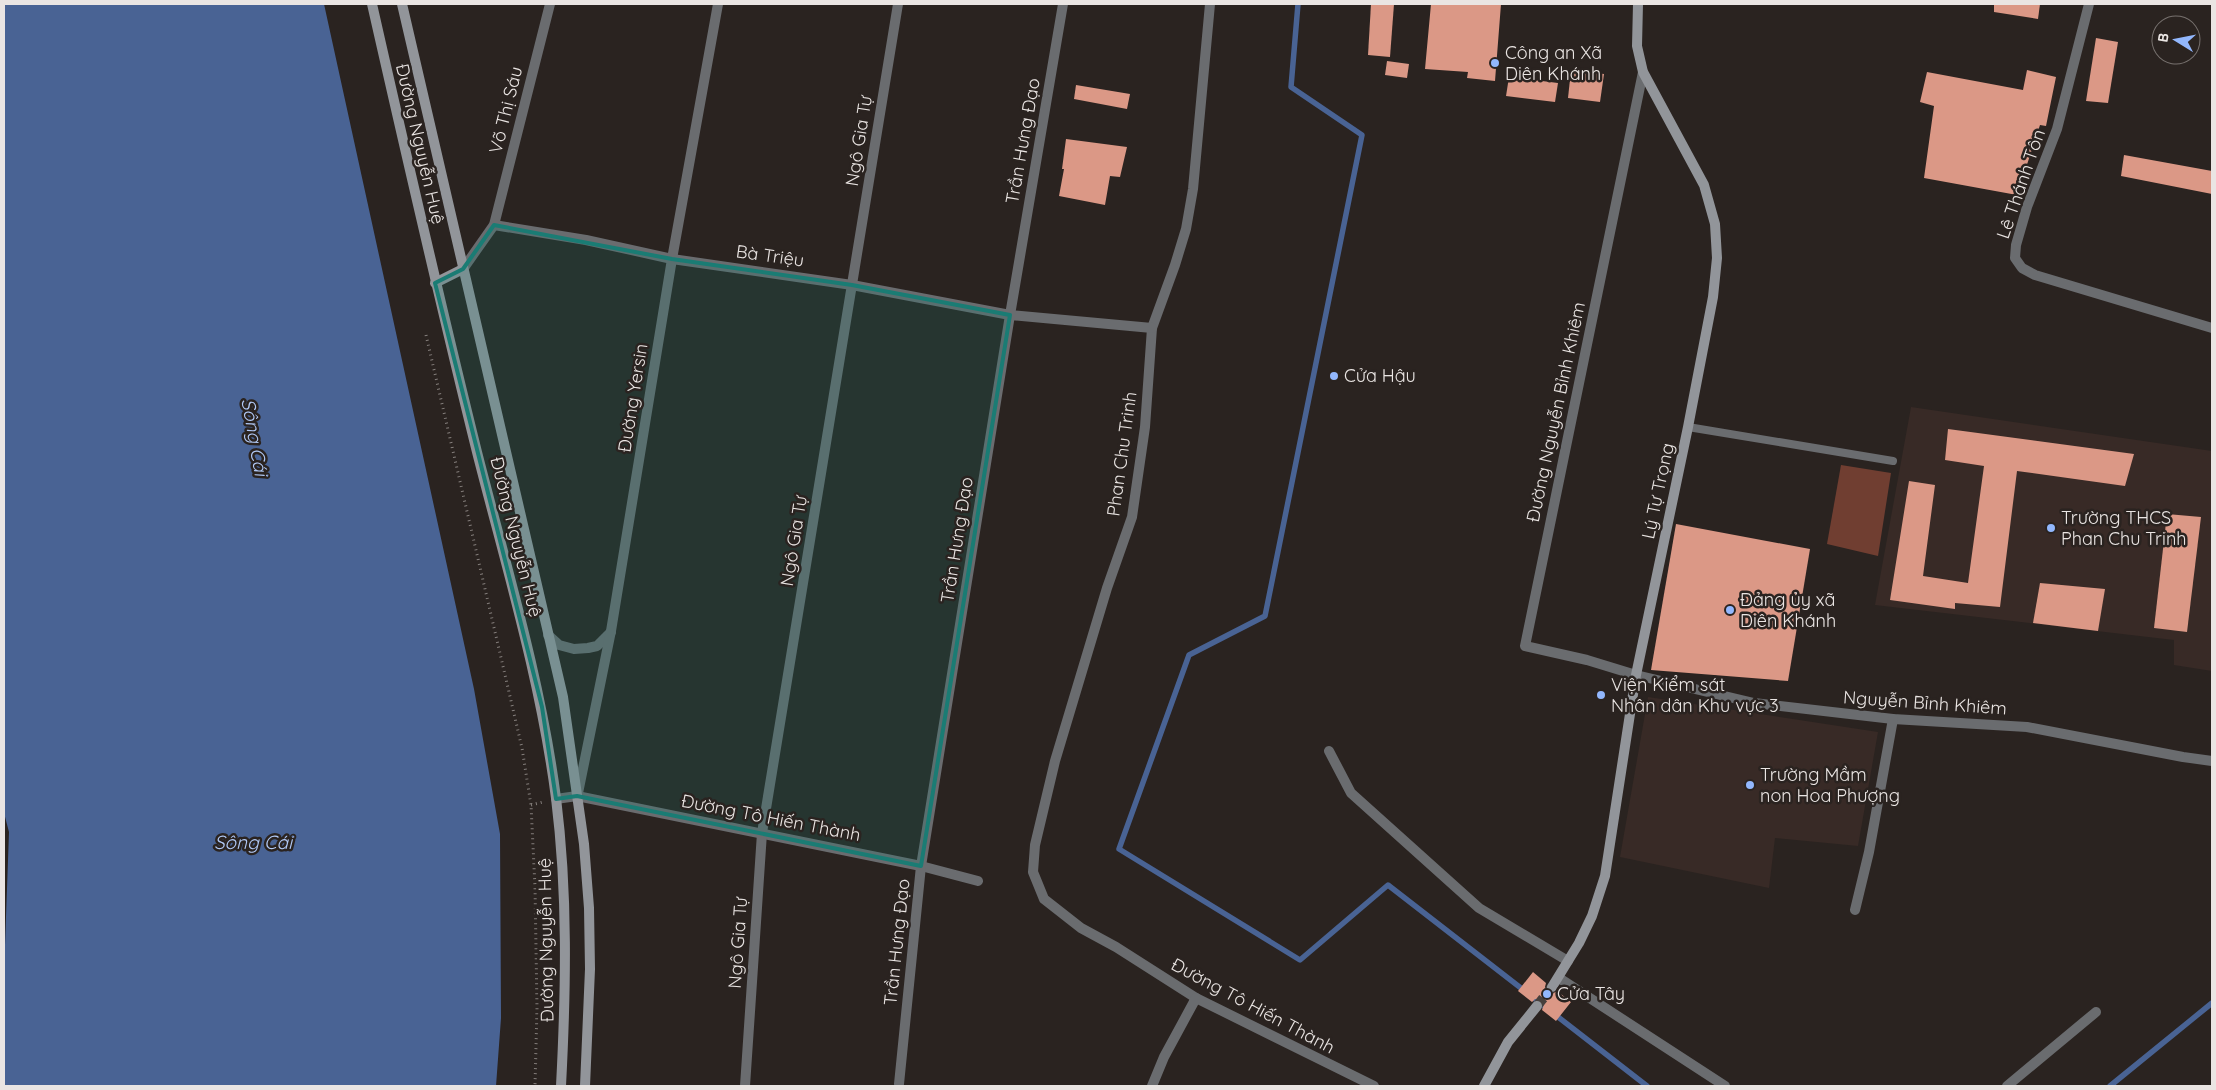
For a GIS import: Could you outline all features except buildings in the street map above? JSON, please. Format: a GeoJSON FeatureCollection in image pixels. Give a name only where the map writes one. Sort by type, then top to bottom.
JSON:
{"type":"FeatureCollection","features":[{"type":"Feature","properties":{"kind":"main road","name":"Đường Nguyễn Huệ"},"geometry":{"type":"LineString","coordinates":[[372,4],[435,283],[542,707],[556,799],[565,910],[566,971],[561,1086]]}},
{"type":"Feature","properties":{"kind":"main road","name":"Đường Nguyễn Huệ"},"geometry":{"type":"LineString","coordinates":[[402,4],[563,697],[577,796],[589,908],[590,969],[585,1086]]}},
{"type":"Feature","properties":{"kind":"main road","name":"Lý Tự Trọng"},"geometry":{"type":"LineString","coordinates":[[1552,987],[1559,978],[1592,916],[1605,876],[1636,675],[1688,427],[1712,297],[1717,258],[1715,224],[1704,185],[1643,72],[1638,46],[1638,4]]}},
{"type":"Feature","properties":{"kind":"main road"},"geometry":{"type":"LineString","coordinates":[[435,283],[463,268]]}},
{"type":"Feature","properties":{"kind":"main road"},"geometry":{"type":"LineString","coordinates":[[1484,1086],[1508,1042],[1536,1006]]}},
{"type":"Feature","properties":{"kind":"street","name":"Võ Thị Sáu"},"geometry":{"type":"LineString","coordinates":[[494,225],[550,4]]}},
{"type":"Feature","properties":{"kind":"street","name":"Đường Yersin"},"geometry":{"type":"LineString","coordinates":[[577,796],[611,631],[672,259],[718,4]]}},
{"type":"Feature","properties":{"kind":"street","name":"Ngô Gia Tự"},"geometry":{"type":"LineString","coordinates":[[745,1086],[762,833],[898,4]]}},
{"type":"Feature","properties":{"kind":"street","name":"Trần Hưng Đạo"},"geometry":{"type":"LineString","coordinates":[[899,1084],[921,866],[1010,315],[1064,4]]}},
{"type":"Feature","properties":{"kind":"street","name":"Phan Chu Trinh"},"geometry":{"type":"LineString","coordinates":[[1044,899],[1033,872],[1035,846],[1056,761],[1088,648],[1132,517],[1145,427],[1152,328],[1175,265],[1187,221],[1193,189],[1210,4]]}},
{"type":"Feature","properties":{"kind":"street","name":"Lê Thánh Tôn"},"geometry":{"type":"LineString","coordinates":[[2089,4],[2057,130],[2020,227],[2016,244],[2016,258],[2022,268],[2036,275],[2212,328]]}},
{"type":"Feature","properties":{"kind":"street","name":"Đường Nguyễn Bỉnh Khiêm"},"geometry":{"type":"LineString","coordinates":[[1636,675],[1587,660],[1525,646],[1643,72]]}},
{"type":"Feature","properties":{"kind":"street"},"geometry":{"type":"LineString","coordinates":[[463,268],[494,225]]}},
{"type":"Feature","properties":{"kind":"street","name":"Bà Triệu"},"geometry":{"type":"LineString","coordinates":[[494,225],[586,240],[672,259],[852,285],[1010,315],[1152,328]]}},
{"type":"Feature","properties":{"kind":"street"},"geometry":{"type":"LineString","coordinates":[[548,635],[559,645],[574,649],[597,646],[611,631]]}},
{"type":"Feature","properties":{"kind":"street","name":"Nguyễn Bỉnh Khiêm"},"geometry":{"type":"LineString","coordinates":[[1636,675],[1754,703],[1894,719],[2027,727],[2212,761]]}},
{"type":"Feature","properties":{"kind":"street"},"geometry":{"type":"LineString","coordinates":[[1855,910],[1869,852],[1894,719]]}},
{"type":"Feature","properties":{"kind":"street"},"geometry":{"type":"LineString","coordinates":[[1329,751],[1351,793],[1479,908],[1568,961]]}},
{"type":"Feature","properties":{"kind":"street","name":"Đường Tô Hiến Thành"},"geometry":{"type":"LineString","coordinates":[[556,799],[577,796],[921,866],[978,880]]}},
{"type":"Feature","properties":{"kind":"street","name":"Đường Tô Hiến Thành"},"geometry":{"type":"LineString","coordinates":[[1044,899],[1081,928],[1196,998],[1374,1086]]}},
{"type":"Feature","properties":{"kind":"street"},"geometry":{"type":"LineString","coordinates":[[1559,978],[1725,1086]]}},
{"type":"Feature","properties":{"kind":"street"},"geometry":{"type":"LineString","coordinates":[[1152,1086],[1164,1056],[1196,998]]}},
{"type":"Feature","properties":{"kind":"street"},"geometry":{"type":"LineString","coordinates":[[2007,1086],[2096,1012]]}},
{"type":"Feature","properties":{"kind":"lane"},"geometry":{"type":"LineString","coordinates":[[1688,427],[1893,461]]}},
{"type":"Feature","properties":{"kind":"path"},"geometry":{"type":"LineString","coordinates":[[426,335],[522,748],[531,805],[537,1008],[535,1086]]}},
{"type":"Feature","properties":{"kind":"highlighted area"},"geometry":{"type":"Polygon","coordinates":[[[494,225],[672,259],[852,285],[1010,315],[921,866],[577,796],[556,799],[542,707],[435,283],[463,269],[494,225]]]}},
{"type":"Feature","properties":{"kind":"shaded area","name":"Trường THCS Phan Chu Trinh"},"geometry":{"type":"Polygon","coordinates":[[[1911,407],[2212,451],[2212,671],[2174,665],[2174,640],[1875,605],[1911,407]]]}},
{"type":"Feature","properties":{"kind":"shaded area"},"geometry":{"type":"Polygon","coordinates":[[[1841,465],[1891,473],[1878,556],[1827,544],[1841,465]]]}},
{"type":"Feature","properties":{"kind":"shaded area","name":"Trường Mầm non Hoa Phượng"},"geometry":{"type":"Polygon","coordinates":[[[1648,697],[1878,732],[1858,846],[1775,838],[1769,888],[1620,857],[1648,697]]]}},
{"type":"Feature","properties":{"kind":"water","name":"Sông Cái"},"geometry":{"type":"Polygon","coordinates":[[[4,4],[324,4],[474,689],[500,834],[501,1018],[496,1086],[4,1086],[4,973],[9,832],[4,813],[4,4]]]}},
{"type":"Feature","properties":{"kind":"waterway"},"geometry":{"type":"LineString","coordinates":[[1298,4],[1291,87],[1362,135],[1265,616],[1189,655],[1119,849],[1300,960],[1388,885],[1647,1086]]}},
{"type":"Feature","properties":{"kind":"waterway"},"geometry":{"type":"LineString","coordinates":[[2110,1086],[2212,1003]]}},
{"type":"Feature","properties":{"kind":"tunnel"},"geometry":{"type":"LineString","coordinates":[[1537,1006],[1552,987]]}},
{"type":"Feature","properties":{"kind":"place","name":"Công an Xã Diên Khánh"},"geometry":{"type":"Point","coordinates":[1495,63]}},
{"type":"Feature","properties":{"kind":"place","name":"Cửa Hậu"},"geometry":{"type":"Point","coordinates":[1334,376]}},
{"type":"Feature","properties":{"kind":"place","name":"Trường THCS Phan Chu Trinh"},"geometry":{"type":"Point","coordinates":[2051,528]}},
{"type":"Feature","properties":{"kind":"place","name":"Đảng ủy xã Diên Khánh"},"geometry":{"type":"Point","coordinates":[1730,610]}},
{"type":"Feature","properties":{"kind":"place","name":"Viện Kiểm sát Nhân dân Khu vực 3"},"geometry":{"type":"Point","coordinates":[1601,695]}},
{"type":"Feature","properties":{"kind":"place","name":"Trường Mầm non Hoa Phượng"},"geometry":{"type":"Point","coordinates":[1750,785]}},
{"type":"Feature","properties":{"kind":"place","name":"Cửa Tây"},"geometry":{"type":"Point","coordinates":[1547,994]}}]}
